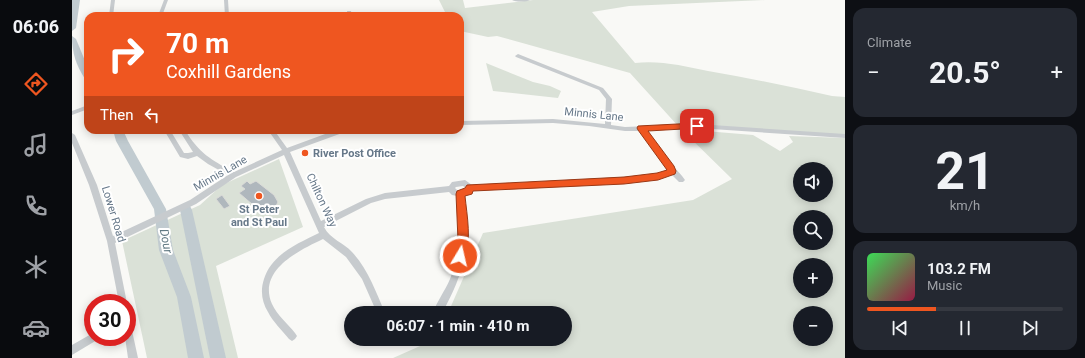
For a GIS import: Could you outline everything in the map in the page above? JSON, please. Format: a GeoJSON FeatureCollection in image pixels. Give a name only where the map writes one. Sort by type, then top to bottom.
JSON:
{"type":"FeatureCollection","features":[{"type":"Feature","properties":{"kind":"street"},"geometry":{"type":"LineString","coordinates":[[112,12],[113,0]]}},
{"type":"Feature","properties":{"kind":"street"},"geometry":{"type":"LineString","coordinates":[[162,12],[166,0]]}},
{"type":"Feature","properties":{"kind":"street"},"geometry":{"type":"LineString","coordinates":[[226,0],[227,12]]}},
{"type":"Feature","properties":{"kind":"street"},"geometry":{"type":"LineString","coordinates":[[514,0],[528,0]]}},
{"type":"Feature","properties":{"kind":"street"},"geometry":{"type":"LineString","coordinates":[[521,58],[601,89],[609,99],[608,127]]}},
{"type":"Feature","properties":{"kind":"street"},"geometry":{"type":"LineString","coordinates":[[72,114],[84,109]]}},
{"type":"Feature","properties":{"kind":"street","name":"Minnis Lane"},"geometry":{"type":"LineString","coordinates":[[464,123],[553,121],[625,129],[697,126],[845,136]]}},
{"type":"Feature","properties":{"kind":"street"},"geometry":{"type":"LineString","coordinates":[[641,128],[670,166],[672,171],[681,180]]}},
{"type":"Feature","properties":{"kind":"street"},"geometry":{"type":"LineString","coordinates":[[170,134],[182,154],[188,156],[198,153]]}},
{"type":"Feature","properties":{"kind":"street"},"geometry":{"type":"LineString","coordinates":[[184,134],[204,160],[234,175]]}},
{"type":"Feature","properties":{"kind":"street","name":"Chilton Way"},"geometry":{"type":"LineString","coordinates":[[274,134],[286,151],[321,225],[324,235],[349,254],[365,276],[378,306]]}},
{"type":"Feature","properties":{"kind":"street","name":"Minnis Lane"},"geometry":{"type":"LineString","coordinates":[[111,241],[172,211],[194,202],[234,175],[286,151],[332,134]]}},
{"type":"Feature","properties":{"kind":"street","name":"Lower Road"},"geometry":{"type":"LineString","coordinates":[[72,135],[93,185],[111,241],[121,294]]}},
{"type":"Feature","properties":{"kind":"street"},"geometry":{"type":"LineString","coordinates":[[321,225],[369,201],[385,196],[450,189],[455,193],[460,194],[468,191],[470,188],[632,180],[658,176],[672,171]]}},
{"type":"Feature","properties":{"kind":"street"},"geometry":{"type":"LineString","coordinates":[[450,189],[454,184],[459,183],[465,183],[470,188]]}},
{"type":"Feature","properties":{"kind":"street"},"geometry":{"type":"LineString","coordinates":[[441,306],[447,297],[457,272],[463,240],[460,194]]}},
{"type":"Feature","properties":{"kind":"street"},"geometry":{"type":"LineString","coordinates":[[292,336],[268,306],[265,291],[268,278],[275,265],[283,256],[324,235]]}},
{"type":"Feature","properties":{"kind":"street"},"geometry":{"type":"LineString","coordinates":[[72,350],[84,343]]}},
{"type":"Feature","properties":{"kind":"street"},"geometry":{"type":"LineString","coordinates":[[131,346],[134,358]]}},
{"type":"Feature","properties":{"kind":"shaded area"},"geometry":{"type":"Polygon","coordinates":[[[439,0],[463,0],[465,8],[533,0],[765,0],[629,6],[592,12],[635,63],[653,62],[681,65],[832,96],[845,97],[845,136],[678,126],[630,73],[497,36],[488,37],[464,32],[464,12],[445,12],[439,0]]]}},
{"type":"Feature","properties":{"kind":"shaded area"},"geometry":{"type":"Polygon","coordinates":[[[486,63],[533,82],[550,86],[561,91],[558,98],[493,91],[486,63]]]}},
{"type":"Feature","properties":{"kind":"shaded area"},"geometry":{"type":"Polygon","coordinates":[[[681,129],[753,135],[780,151],[793,142],[789,136],[845,138],[845,358],[393,358],[420,346],[572,346],[572,306],[451,306],[483,233],[693,200],[732,179],[681,129]]]}},
{"type":"Feature","properties":{"kind":"shaded area"},"geometry":{"type":"Polygon","coordinates":[[[279,159],[303,227],[216,266],[238,358],[147,358],[136,307],[136,294],[133,294],[122,241],[200,205],[222,185],[279,159]]]}},
{"type":"Feature","properties":{"kind":"building","name":"St Peter and St Paul"},"geometry":{"type":"Polygon","coordinates":[[[247,181],[250,184],[256,181],[274,195],[278,202],[275,208],[265,212],[260,211],[239,193],[245,189],[241,186],[247,181]]]}},
{"type":"Feature","properties":{"kind":"building"},"geometry":{"type":"Polygon","coordinates":[[[222,195],[230,206],[224,209],[216,199],[222,195]]]}},
{"type":"Feature","properties":{"kind":"waterway","name":"Dour"},"geometry":{"type":"LineString","coordinates":[[72,28],[76,0]]}},
{"type":"Feature","properties":{"kind":"waterway","name":"Dour"},"geometry":{"type":"LineString","coordinates":[[72,39],[84,70]]}},
{"type":"Feature","properties":{"kind":"waterway","name":"Dour"},"geometry":{"type":"LineString","coordinates":[[119,134],[160,209],[166,250],[184,297],[196,358]]}},
{"type":"Feature","properties":{"kind":"waterway","name":"Dour"},"geometry":{"type":"LineString","coordinates":[[186,210],[218,358]]}},
{"type":"Feature","properties":{"kind":"place","name":"River Post Office"},"geometry":{"type":"Point","coordinates":[305,153]}},
{"type":"Feature","properties":{"kind":"place","name":"St Peter and St Paul"},"geometry":{"type":"Point","coordinates":[259,196]}},
{"type":"Feature","properties":{"kind":"route"},"geometry":{"type":"LineString","coordinates":[[460,256],[463,240],[460,194],[468,191],[470,188],[624,180],[658,176],[672,171],[670,166],[641,128],[697,126]]}}]}
